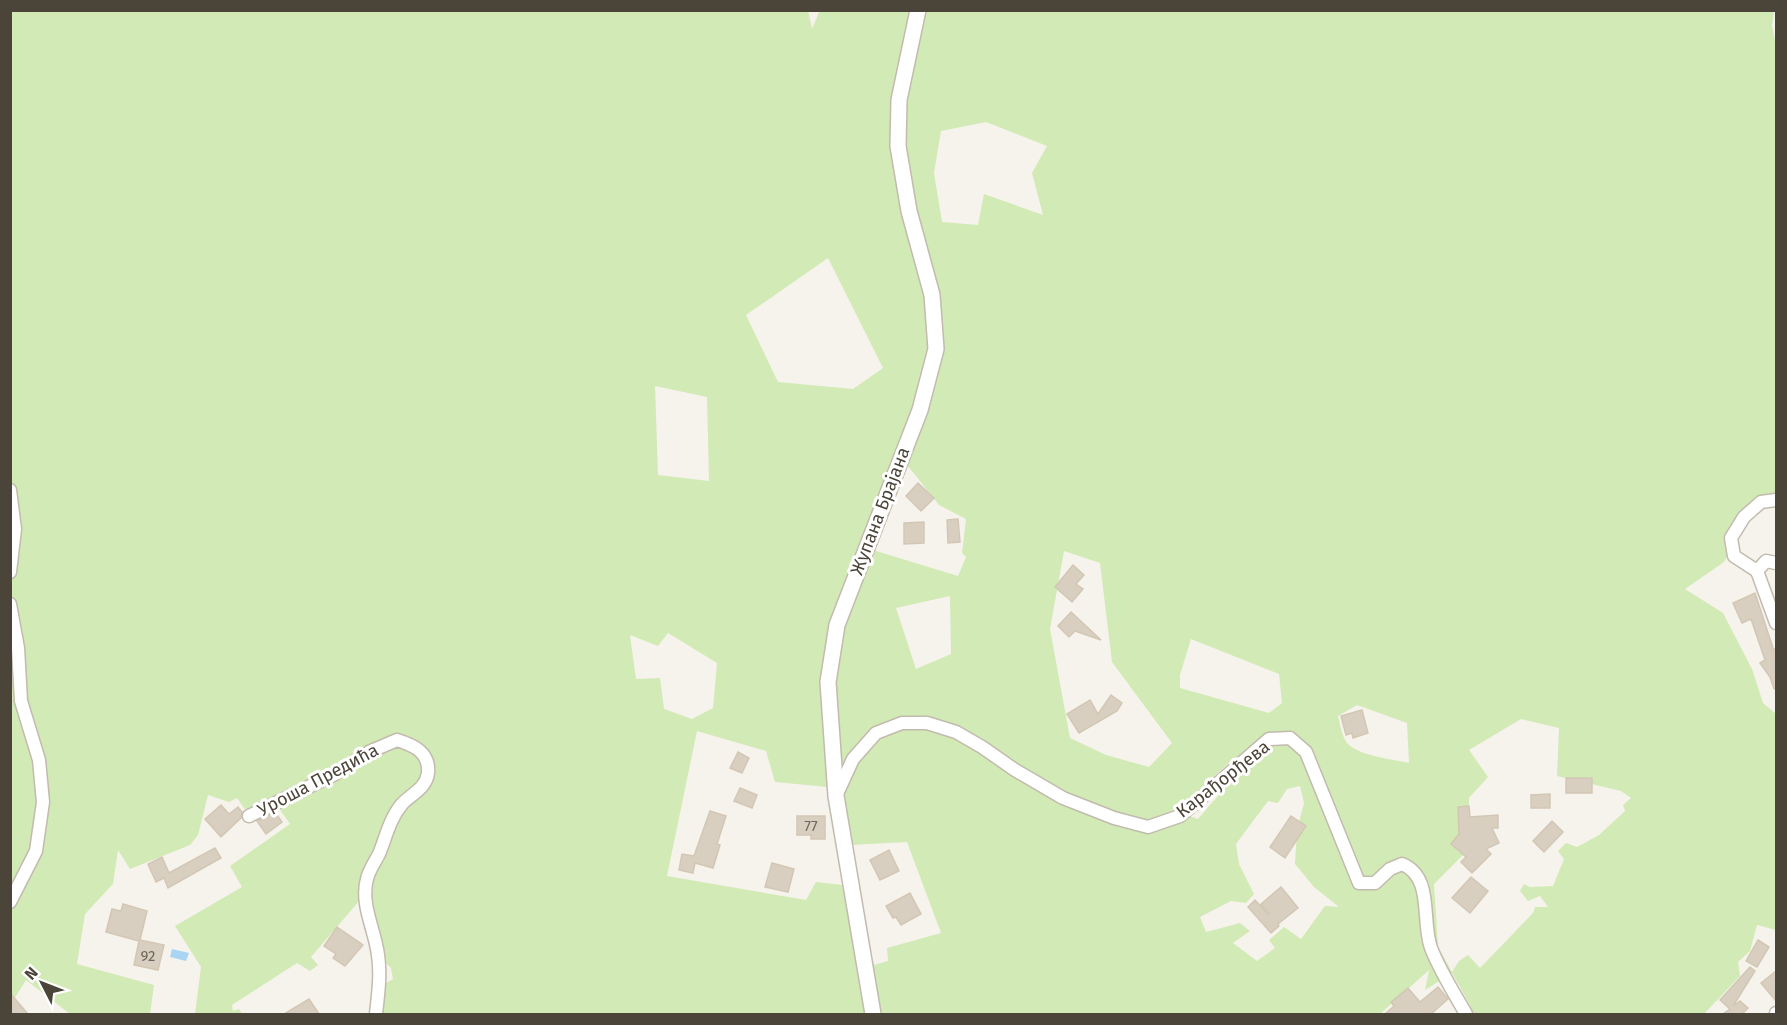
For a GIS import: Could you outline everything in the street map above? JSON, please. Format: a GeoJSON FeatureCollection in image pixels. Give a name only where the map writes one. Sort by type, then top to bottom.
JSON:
{"type":"FeatureCollection","features":[{"type":"Feature","properties":{"kind":"street","name":"Жупана Брајана"},"geometry":{"type":"LineString","coordinates":[[873,1014],[836,796],[828,682],[837,625],[920,410],[936,349],[932,295],[909,211],[898,146],[899,100],[918,10]]}},
{"type":"Feature","properties":{"kind":"street"},"geometry":{"type":"LineString","coordinates":[[10,490],[15,529],[10,572]]}},
{"type":"Feature","properties":{"kind":"street"},"geometry":{"type":"LineString","coordinates":[[1776,500],[1761,502],[1744,517],[1731,538],[1734,556],[1757,571],[1776,623]]}},
{"type":"Feature","properties":{"kind":"street"},"geometry":{"type":"LineString","coordinates":[[1757,571],[1766,561],[1776,563]]}},
{"type":"Feature","properties":{"kind":"street"},"geometry":{"type":"LineString","coordinates":[[10,604],[18,648],[21,701],[39,760],[43,802],[36,851],[10,902]]}},
{"type":"Feature","properties":{"kind":"street","name":"Карађорђева"},"geometry":{"type":"LineString","coordinates":[[836,796],[853,759],[876,733],[902,723],[927,723],[956,732],[1063,798],[1114,818],[1148,827],[1180,816],[1269,739],[1290,738],[1306,752],[1359,883],[1375,883],[1390,869],[1402,864],[1413,868],[1421,883],[1430,946],[1466,1014]]}},
{"type":"Feature","properties":{"kind":"street","name":"Уроша Предића"},"geometry":{"type":"LineString","coordinates":[[249,816],[335,774],[369,752],[397,740],[417,746],[426,759],[428,773],[423,786],[402,804],[392,820],[367,878],[365,900],[378,954],[380,981],[376,1014]]}},
{"type":"Feature","properties":{"kind":"green space"},"geometry":{"type":"Polygon","coordinates":[[[808,10],[812,29],[820,10],[1774,11],[1772,26],[1776,44],[1776,497],[1764,494],[1724,562],[1685,589],[1723,613],[1752,669],[1763,703],[1776,714],[1776,930],[1757,925],[1750,951],[1738,962],[1740,976],[1704,1014],[1457,1014],[1470,1005],[1452,973],[1425,990],[1429,970],[1380,1014],[383,1014],[383,985],[393,979],[391,968],[382,959],[360,900],[311,957],[318,965],[310,971],[297,963],[232,1005],[233,1011],[239,1009],[242,1014],[195,1014],[201,967],[175,926],[242,887],[230,866],[290,824],[278,807],[254,807],[246,811],[237,798],[229,802],[208,795],[198,835],[190,845],[130,869],[118,850],[113,884],[85,914],[77,964],[154,985],[150,1014],[70,1014],[26,980],[11,1004],[11,11],[808,10]],[[986,122],[941,131],[934,173],[942,222],[978,225],[984,194],[1043,215],[1032,173],[1047,146],[986,122]],[[828,258],[746,315],[778,382],[853,389],[883,368],[828,258]],[[655,386],[658,475],[709,481],[707,397],[655,386]],[[908,466],[873,550],[958,576],[966,557],[962,553],[966,519],[939,505],[908,466]],[[1064,551],[1050,629],[1070,738],[1106,755],[1149,767],[1172,743],[1112,662],[1100,563],[1064,551]],[[950,596],[896,608],[916,669],[951,654],[950,596]],[[668,633],[658,646],[630,635],[636,679],[660,678],[664,709],[692,719],[713,708],[717,663],[668,633]],[[1191,639],[1180,675],[1180,688],[1269,713],[1282,703],[1279,674],[1191,639]],[[1357,705],[1338,716],[1348,744],[1360,751],[1409,763],[1407,723],[1357,705]],[[1521,719],[1469,750],[1488,777],[1469,798],[1468,838],[1477,841],[1434,884],[1438,947],[1452,972],[1459,961],[1468,955],[1480,968],[1533,913],[1535,907],[1548,907],[1540,896],[1528,901],[1520,891],[1524,884],[1530,887],[1553,886],[1564,859],[1558,851],[1566,843],[1577,847],[1599,835],[1625,811],[1623,805],[1631,798],[1621,791],[1557,776],[1559,728],[1521,719]],[[697,731],[667,876],[806,900],[816,882],[843,885],[874,965],[888,961],[887,948],[941,933],[907,842],[851,845],[828,787],[775,782],[766,751],[697,731]],[[1259,748],[1232,760],[1175,811],[1198,819],[1259,748]],[[1300,786],[1287,789],[1278,803],[1268,801],[1236,844],[1239,864],[1254,894],[1246,903],[1231,901],[1200,917],[1206,932],[1240,923],[1250,931],[1233,943],[1257,961],[1275,948],[1269,940],[1284,927],[1301,939],[1325,906],[1339,907],[1314,887],[1295,864],[1297,830],[1304,803],[1300,786]]]}},
{"type":"Feature","properties":{"kind":"water"},"geometry":{"type":"Polygon","coordinates":[[[172,949],[189,953],[186,961],[170,957],[172,949]]]}},
{"type":"Feature","properties":{"kind":"building"},"geometry":{"type":"Polygon","coordinates":[[[918,483],[934,498],[921,511],[906,496],[918,483]]]}},
{"type":"Feature","properties":{"kind":"building"},"geometry":{"type":"Polygon","coordinates":[[[958,519],[960,542],[948,543],[947,520],[958,519]]]}},
{"type":"Feature","properties":{"kind":"building"},"geometry":{"type":"Polygon","coordinates":[[[924,522],[924,543],[904,544],[904,523],[924,522]]]}},
{"type":"Feature","properties":{"kind":"building"},"geometry":{"type":"Polygon","coordinates":[[[1073,565],[1084,575],[1076,584],[1083,589],[1072,602],[1055,587],[1073,565]]]}},
{"type":"Feature","properties":{"kind":"building"},"geometry":{"type":"Polygon","coordinates":[[[1755,593],[1776,651],[1776,688],[1774,689],[1770,677],[1760,663],[1765,660],[1751,619],[1742,623],[1733,603],[1755,593]]]}},
{"type":"Feature","properties":{"kind":"building"},"geometry":{"type":"Polygon","coordinates":[[[1071,612],[1101,640],[1075,631],[1069,637],[1058,626],[1071,612]]]}},
{"type":"Feature","properties":{"kind":"building"},"geometry":{"type":"Polygon","coordinates":[[[1111,695],[1122,703],[1117,711],[1079,733],[1067,714],[1090,700],[1098,714],[1111,695]]]}},
{"type":"Feature","properties":{"kind":"building"},"geometry":{"type":"Polygon","coordinates":[[[1362,710],[1368,733],[1353,738],[1352,733],[1346,735],[1341,716],[1362,710]]]}},
{"type":"Feature","properties":{"kind":"building"},"geometry":{"type":"Polygon","coordinates":[[[738,752],[749,758],[742,773],[730,768],[738,752]]]}},
{"type":"Feature","properties":{"kind":"building"},"geometry":{"type":"Polygon","coordinates":[[[1566,778],[1592,778],[1592,793],[1566,793],[1566,778]]]}},
{"type":"Feature","properties":{"kind":"building"},"geometry":{"type":"Polygon","coordinates":[[[740,788],[757,795],[752,808],[734,801],[740,788]]]}},
{"type":"Feature","properties":{"kind":"building"},"geometry":{"type":"Polygon","coordinates":[[[1550,794],[1550,808],[1531,808],[1531,795],[1550,794]]]}},
{"type":"Feature","properties":{"kind":"building"},"geometry":{"type":"Polygon","coordinates":[[[221,805],[229,814],[238,807],[242,812],[241,818],[221,837],[205,819],[221,805]]]}},
{"type":"Feature","properties":{"kind":"building"},"geometry":{"type":"Polygon","coordinates":[[[1469,806],[1470,817],[1498,815],[1498,828],[1492,828],[1499,843],[1486,849],[1491,854],[1472,873],[1461,862],[1466,857],[1451,844],[1459,834],[1458,807],[1469,806]]]}},
{"type":"Feature","properties":{"kind":"building"},"geometry":{"type":"Polygon","coordinates":[[[710,811],[726,816],[717,844],[720,845],[713,868],[695,863],[693,873],[679,870],[682,854],[694,856],[710,811]]]}},
{"type":"Feature","properties":{"kind":"building"},"geometry":{"type":"Polygon","coordinates":[[[275,812],[282,822],[266,834],[257,821],[275,812]]]}},
{"type":"Feature","properties":{"kind":"building"},"geometry":{"type":"Polygon","coordinates":[[[797,816],[825,816],[825,839],[811,839],[811,835],[797,835],[797,816]]]}},
{"type":"Feature","properties":{"kind":"building"},"geometry":{"type":"Polygon","coordinates":[[[1291,816],[1306,826],[1285,858],[1270,847],[1291,816]]]}},
{"type":"Feature","properties":{"kind":"building"},"geometry":{"type":"Polygon","coordinates":[[[1552,821],[1563,832],[1544,852],[1533,841],[1552,821]]]}},
{"type":"Feature","properties":{"kind":"building"},"geometry":{"type":"Polygon","coordinates":[[[215,848],[221,858],[168,888],[164,878],[156,882],[148,864],[162,857],[169,873],[215,848]]]}},
{"type":"Feature","properties":{"kind":"building"},"geometry":{"type":"Polygon","coordinates":[[[889,850],[899,871],[880,880],[870,860],[889,850]]]}},
{"type":"Feature","properties":{"kind":"building"},"geometry":{"type":"Polygon","coordinates":[[[772,863],[794,869],[788,892],[765,887],[772,863]]]}},
{"type":"Feature","properties":{"kind":"building"},"geometry":{"type":"Polygon","coordinates":[[[1471,877],[1488,891],[1470,913],[1452,898],[1471,877]]]}},
{"type":"Feature","properties":{"kind":"building"},"geometry":{"type":"Polygon","coordinates":[[[1281,887],[1298,908],[1278,924],[1279,926],[1271,933],[1248,907],[1255,900],[1269,915],[1261,904],[1281,887]]]}},
{"type":"Feature","properties":{"kind":"building"},"geometry":{"type":"Polygon","coordinates":[[[910,893],[921,914],[901,925],[896,917],[893,918],[886,906],[910,893]]]}},
{"type":"Feature","properties":{"kind":"building"},"geometry":{"type":"Polygon","coordinates":[[[123,904],[147,911],[140,940],[164,945],[158,970],[134,965],[139,941],[106,932],[112,909],[121,911],[123,904]]]}},
{"type":"Feature","properties":{"kind":"building"},"geometry":{"type":"Polygon","coordinates":[[[337,927],[363,945],[345,966],[333,958],[336,954],[324,946],[337,927]]]}},
{"type":"Feature","properties":{"kind":"building"},"geometry":{"type":"Polygon","coordinates":[[[1758,940],[1769,947],[1757,967],[1746,961],[1758,940]]]}},
{"type":"Feature","properties":{"kind":"building"},"geometry":{"type":"Polygon","coordinates":[[[1750,967],[1755,971],[1733,1006],[1740,1001],[1748,1008],[1742,1014],[1723,1014],[1730,1009],[1720,1000],[1750,967]]]}},
{"type":"Feature","properties":{"kind":"building"},"geometry":{"type":"Polygon","coordinates":[[[1776,971],[1776,1001],[1761,983],[1776,971]]]}},
{"type":"Feature","properties":{"kind":"building"},"geometry":{"type":"Polygon","coordinates":[[[1438,987],[1448,999],[1431,1014],[1385,1014],[1394,1006],[1391,1002],[1408,988],[1420,1002],[1438,987]]]}},
{"type":"Feature","properties":{"kind":"building"},"geometry":{"type":"Polygon","coordinates":[[[10,993],[28,1014],[10,1014],[10,993]]]}},
{"type":"Feature","properties":{"kind":"building"},"geometry":{"type":"Polygon","coordinates":[[[309,999],[319,1014],[284,1014],[309,999]]]}}]}
